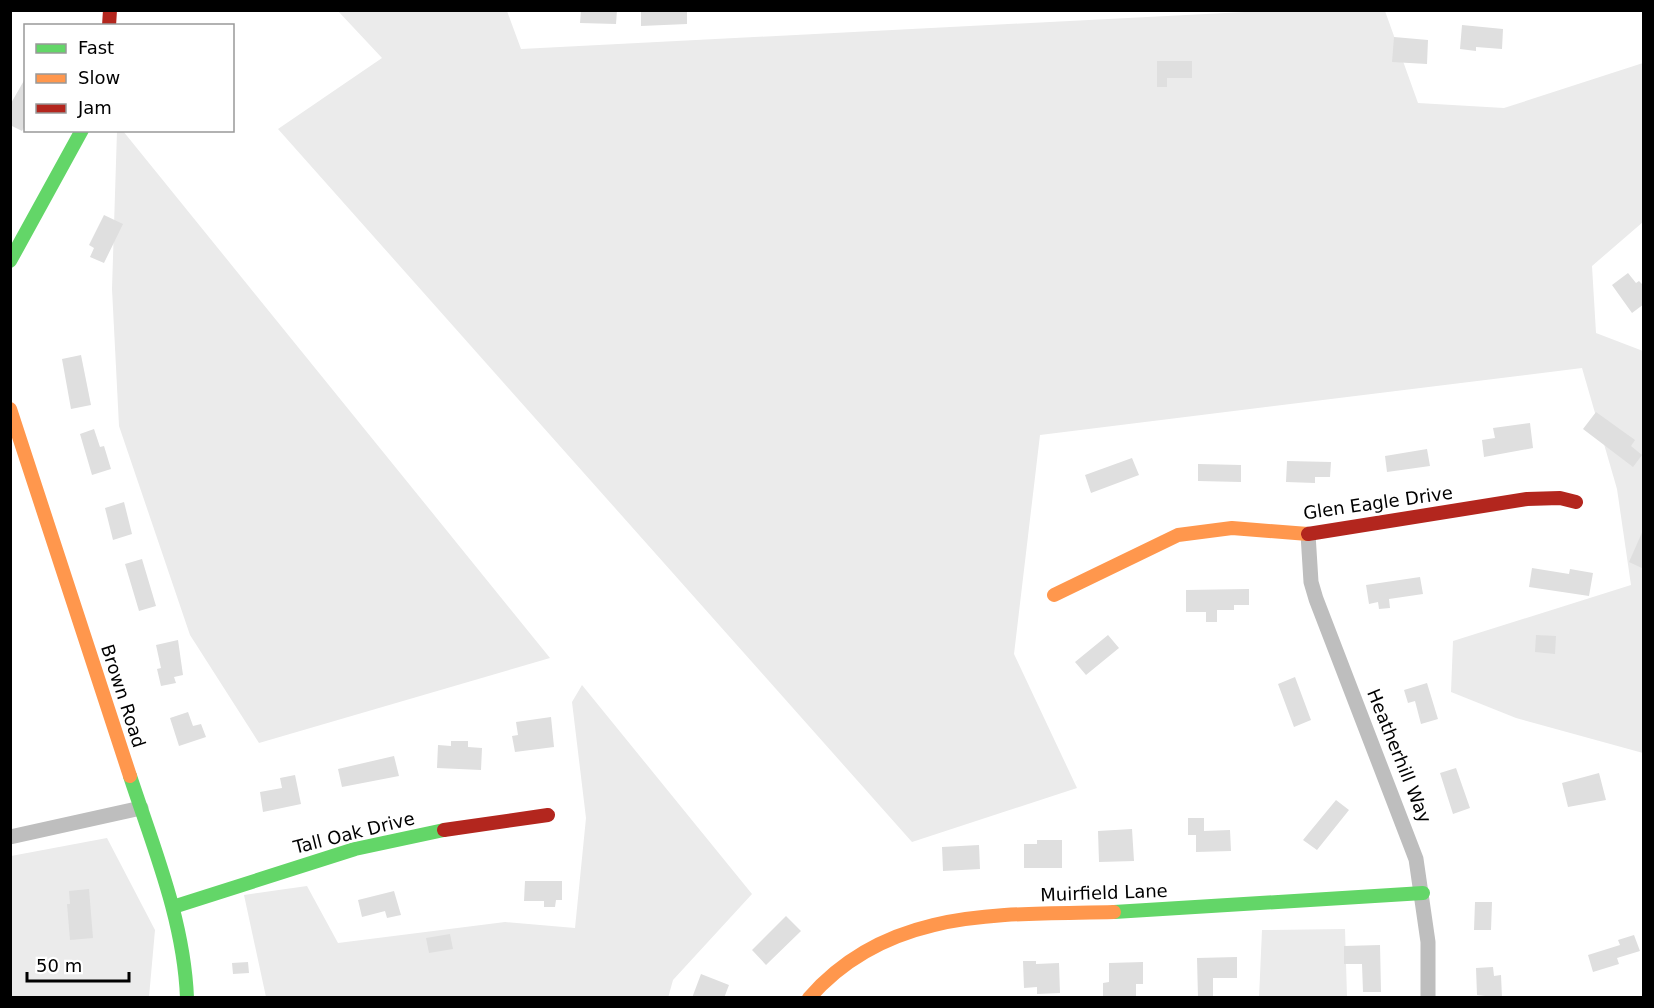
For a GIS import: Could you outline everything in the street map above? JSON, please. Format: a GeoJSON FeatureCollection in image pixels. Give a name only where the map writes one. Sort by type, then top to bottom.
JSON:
{"type":"FeatureCollection","features":[{"type":"Feature","properties":{"kind":"street"},"geometry":{"type":"LineString","coordinates":[[10,261],[81,132]]}},
{"type":"Feature","properties":{"kind":"street","name":"Brown Road"},"geometry":{"type":"LineString","coordinates":[[10,409],[173,907],[186,971],[187,998]]}},
{"type":"Feature","properties":{"kind":"street","name":"Glen Eagle Drive"},"geometry":{"type":"LineString","coordinates":[[1054,595],[1178,535],[1232,528],[1308,534],[1527,499],[1560,498],[1576,502]]}},
{"type":"Feature","properties":{"kind":"street","name":"Heatherhill Way"},"geometry":{"type":"LineString","coordinates":[[1308,534],[1311,582],[1316,599],[1410,836],[1423,893],[1428,942],[1428,998]]}},
{"type":"Feature","properties":{"kind":"street"},"geometry":{"type":"LineString","coordinates":[[10,837],[141,808]]}},
{"type":"Feature","properties":{"kind":"street","name":"Tall Oak Drive"},"geometry":{"type":"LineString","coordinates":[[173,907],[355,849],[459,827],[548,815]]}},
{"type":"Feature","properties":{"kind":"street","name":"Muirfield Lane"},"geometry":{"type":"LineString","coordinates":[[809,998],[824,981],[854,956],[911,931],[967,918],[1423,893]]}},
{"type":"Feature","properties":{"kind":"shaded area"},"geometry":{"type":"Polygon","coordinates":[[[338,11],[507,11],[521,49],[1264,11],[1385,11],[1418,103],[1504,108],[1643,63],[1643,222],[1592,266],[1596,333],[1643,351],[1643,753],[1516,718],[1451,692],[1453,641],[1631,585],[1617,489],[1582,368],[1040,435],[1014,654],[1077,788],[912,842],[278,129],[382,58],[338,11]]]}},
{"type":"Feature","properties":{"kind":"shaded area"},"geometry":{"type":"Polygon","coordinates":[[[117,132],[124,132],[550,658],[259,743],[190,635],[119,426],[112,289],[117,132]]]}},
{"type":"Feature","properties":{"kind":"shaded area"},"geometry":{"type":"Polygon","coordinates":[[[582,685],[752,894],[673,980],[668,998],[266,997],[244,895],[307,886],[338,943],[505,922],[575,928],[586,818],[572,702],[582,685]]]}},
{"type":"Feature","properties":{"kind":"shaded area"},"geometry":{"type":"Polygon","coordinates":[[[107,838],[155,930],[149,997],[11,998],[11,856],[107,838]]]}},
{"type":"Feature","properties":{"kind":"shaded area"},"geometry":{"type":"Polygon","coordinates":[[[1345,929],[1347,997],[1259,998],[1262,930],[1345,929]]]}},
{"type":"Feature","properties":{"kind":"building"},"geometry":{"type":"Polygon","coordinates":[[[581,10],[617,10],[616,24],[580,23],[581,10]]]}},
{"type":"Feature","properties":{"kind":"building"},"geometry":{"type":"Polygon","coordinates":[[[641,10],[687,10],[687,24],[641,26],[641,10]]]}},
{"type":"Feature","properties":{"kind":"building"},"geometry":{"type":"Polygon","coordinates":[[[1462,25],[1503,29],[1502,49],[1476,47],[1476,51],[1460,49],[1462,25]]]}},
{"type":"Feature","properties":{"kind":"building"},"geometry":{"type":"Polygon","coordinates":[[[1394,37],[1428,40],[1427,64],[1392,62],[1394,37]]]}},
{"type":"Feature","properties":{"kind":"building"},"geometry":{"type":"Polygon","coordinates":[[[1157,61],[1192,61],[1192,78],[1167,78],[1167,87],[1157,87],[1157,61]]]}},
{"type":"Feature","properties":{"kind":"building"},"geometry":{"type":"Polygon","coordinates":[[[24,80],[24,128],[22,131],[10,125],[10,105],[24,80]]]}},
{"type":"Feature","properties":{"kind":"building"},"geometry":{"type":"Polygon","coordinates":[[[104,215],[123,224],[104,263],[90,257],[94,248],[89,245],[104,215]]]}},
{"type":"Feature","properties":{"kind":"building"},"geometry":{"type":"Polygon","coordinates":[[[1628,273],[1636,283],[1639,281],[1644,286],[1644,304],[1632,313],[1612,285],[1628,273]]]}},
{"type":"Feature","properties":{"kind":"building"},"geometry":{"type":"Polygon","coordinates":[[[81,355],[91,405],[71,409],[62,359],[81,355]]]}},
{"type":"Feature","properties":{"kind":"building"},"geometry":{"type":"Polygon","coordinates":[[[1596,412],[1635,440],[1631,446],[1642,455],[1633,467],[1583,429],[1596,412]]]}},
{"type":"Feature","properties":{"kind":"building"},"geometry":{"type":"Polygon","coordinates":[[[1530,423],[1533,448],[1484,457],[1482,440],[1495,438],[1493,428],[1530,423]]]}},
{"type":"Feature","properties":{"kind":"building"},"geometry":{"type":"Polygon","coordinates":[[[94,429],[100,447],[104,446],[111,469],[92,475],[80,434],[94,429]]]}},
{"type":"Feature","properties":{"kind":"building"},"geometry":{"type":"Polygon","coordinates":[[[1427,449],[1430,466],[1387,472],[1385,456],[1427,449]]]}},
{"type":"Feature","properties":{"kind":"building"},"geometry":{"type":"Polygon","coordinates":[[[1132,458],[1139,475],[1091,493],[1085,475],[1132,458]]]}},
{"type":"Feature","properties":{"kind":"building"},"geometry":{"type":"Polygon","coordinates":[[[1287,461],[1331,462],[1330,477],[1315,477],[1315,483],[1286,482],[1287,461]]]}},
{"type":"Feature","properties":{"kind":"building"},"geometry":{"type":"Polygon","coordinates":[[[1198,464],[1241,465],[1241,482],[1198,481],[1198,464]]]}},
{"type":"Feature","properties":{"kind":"building"},"geometry":{"type":"Polygon","coordinates":[[[124,502],[132,534],[113,540],[105,508],[124,502]]]}},
{"type":"Feature","properties":{"kind":"building"},"geometry":{"type":"Polygon","coordinates":[[[1644,528],[1644,569],[1629,562],[1644,528]]]}},
{"type":"Feature","properties":{"kind":"building"},"geometry":{"type":"Polygon","coordinates":[[[142,559],[156,606],[139,611],[125,564],[142,559]]]}},
{"type":"Feature","properties":{"kind":"building"},"geometry":{"type":"Polygon","coordinates":[[[1532,568],[1569,574],[1570,569],[1593,573],[1589,596],[1529,587],[1532,568]]]}},
{"type":"Feature","properties":{"kind":"building"},"geometry":{"type":"Polygon","coordinates":[[[1420,577],[1423,594],[1389,599],[1390,608],[1379,609],[1378,602],[1369,604],[1366,585],[1420,577]]]}},
{"type":"Feature","properties":{"kind":"building"},"geometry":{"type":"Polygon","coordinates":[[[1249,589],[1249,605],[1234,605],[1234,610],[1217,610],[1217,622],[1206,622],[1206,612],[1186,612],[1186,590],[1249,589]]]}},
{"type":"Feature","properties":{"kind":"building"},"geometry":{"type":"Polygon","coordinates":[[[1108,635],[1119,648],[1086,675],[1075,662],[1108,635]]]}},
{"type":"Feature","properties":{"kind":"building"},"geometry":{"type":"Polygon","coordinates":[[[1536,635],[1556,636],[1555,654],[1535,652],[1536,635]]]}},
{"type":"Feature","properties":{"kind":"building"},"geometry":{"type":"Polygon","coordinates":[[[178,640],[183,675],[174,677],[176,683],[161,686],[157,669],[161,668],[156,645],[178,640]]]}},
{"type":"Feature","properties":{"kind":"building"},"geometry":{"type":"Polygon","coordinates":[[[1295,677],[1311,720],[1294,727],[1278,684],[1295,677]]]}},
{"type":"Feature","properties":{"kind":"building"},"geometry":{"type":"Polygon","coordinates":[[[1427,683],[1438,719],[1421,724],[1415,701],[1408,703],[1404,690],[1427,683]]]}},
{"type":"Feature","properties":{"kind":"building"},"geometry":{"type":"Polygon","coordinates":[[[188,712],[193,726],[201,724],[206,737],[179,746],[170,718],[188,712]]]}},
{"type":"Feature","properties":{"kind":"building"},"geometry":{"type":"Polygon","coordinates":[[[551,717],[554,747],[515,752],[512,736],[518,735],[516,722],[551,717]]]}},
{"type":"Feature","properties":{"kind":"building"},"geometry":{"type":"Polygon","coordinates":[[[451,741],[468,741],[468,747],[482,748],[481,770],[437,768],[438,745],[451,746],[451,741]]]}},
{"type":"Feature","properties":{"kind":"building"},"geometry":{"type":"Polygon","coordinates":[[[394,756],[399,776],[342,787],[338,769],[394,756]]]}},
{"type":"Feature","properties":{"kind":"building"},"geometry":{"type":"Polygon","coordinates":[[[1456,768],[1470,808],[1453,814],[1440,773],[1456,768]]]}},
{"type":"Feature","properties":{"kind":"building"},"geometry":{"type":"Polygon","coordinates":[[[1599,773],[1606,800],[1568,807],[1562,783],[1599,773]]]}},
{"type":"Feature","properties":{"kind":"building"},"geometry":{"type":"Polygon","coordinates":[[[295,775],[301,804],[263,812],[260,792],[282,788],[280,778],[295,775]]]}},
{"type":"Feature","properties":{"kind":"building"},"geometry":{"type":"Polygon","coordinates":[[[1336,800],[1349,810],[1317,850],[1303,840],[1336,800]]]}},
{"type":"Feature","properties":{"kind":"building"},"geometry":{"type":"Polygon","coordinates":[[[1188,818],[1204,818],[1204,831],[1230,830],[1231,851],[1196,852],[1196,835],[1188,835],[1188,818]]]}},
{"type":"Feature","properties":{"kind":"building"},"geometry":{"type":"Polygon","coordinates":[[[1132,829],[1134,861],[1099,862],[1098,831],[1132,829]]]}},
{"type":"Feature","properties":{"kind":"building"},"geometry":{"type":"Polygon","coordinates":[[[1037,840],[1062,840],[1062,868],[1024,868],[1024,844],[1037,844],[1037,840]]]}},
{"type":"Feature","properties":{"kind":"building"},"geometry":{"type":"Polygon","coordinates":[[[979,845],[980,869],[943,871],[942,847],[979,845]]]}},
{"type":"Feature","properties":{"kind":"building"},"geometry":{"type":"Polygon","coordinates":[[[525,881],[562,881],[562,900],[556,900],[555,907],[544,907],[544,901],[524,901],[525,881]]]}},
{"type":"Feature","properties":{"kind":"building"},"geometry":{"type":"Polygon","coordinates":[[[89,889],[93,938],[70,940],[67,904],[70,904],[69,891],[89,889]]]}},
{"type":"Feature","properties":{"kind":"building"},"geometry":{"type":"Polygon","coordinates":[[[394,891],[401,915],[387,918],[385,911],[362,917],[358,900],[394,891]]]}},
{"type":"Feature","properties":{"kind":"building"},"geometry":{"type":"Polygon","coordinates":[[[1475,902],[1492,902],[1491,930],[1474,930],[1475,902]]]}},
{"type":"Feature","properties":{"kind":"building"},"geometry":{"type":"Polygon","coordinates":[[[786,916],[801,931],[766,965],[752,950],[786,916]]]}},
{"type":"Feature","properties":{"kind":"building"},"geometry":{"type":"Polygon","coordinates":[[[450,934],[453,949],[429,953],[426,938],[450,934]]]}},
{"type":"Feature","properties":{"kind":"building"},"geometry":{"type":"Polygon","coordinates":[[[1634,935],[1640,951],[1617,958],[1619,964],[1593,972],[1588,955],[1620,945],[1618,940],[1634,935]]]}},
{"type":"Feature","properties":{"kind":"building"},"geometry":{"type":"Polygon","coordinates":[[[1380,945],[1381,992],[1363,992],[1362,964],[1344,964],[1344,946],[1380,945]]]}},
{"type":"Feature","properties":{"kind":"building"},"geometry":{"type":"Polygon","coordinates":[[[1237,957],[1237,978],[1213,978],[1213,998],[1198,998],[1197,958],[1237,957]]]}},
{"type":"Feature","properties":{"kind":"building"},"geometry":{"type":"Polygon","coordinates":[[[1023,961],[1036,961],[1036,964],[1059,963],[1060,993],[1037,994],[1037,987],[1024,988],[1023,961]]]}},
{"type":"Feature","properties":{"kind":"building"},"geometry":{"type":"Polygon","coordinates":[[[248,962],[249,973],[233,974],[232,963],[248,962]]]}},
{"type":"Feature","properties":{"kind":"building"},"geometry":{"type":"Polygon","coordinates":[[[1143,962],[1143,984],[1136,984],[1136,998],[1103,998],[1103,983],[1109,982],[1109,963],[1143,962]]]}},
{"type":"Feature","properties":{"kind":"building"},"geometry":{"type":"Polygon","coordinates":[[[1493,967],[1494,976],[1501,975],[1502,998],[1477,995],[1476,968],[1493,967]]]}},
{"type":"Feature","properties":{"kind":"building"},"geometry":{"type":"Polygon","coordinates":[[[701,974],[729,985],[724,998],[692,998],[701,974]]]}},
{"type":"Feature","properties":{"kind":"traffic: fast"},"geometry":{"type":"LineString","coordinates":[[10,261],[81,132]]}},
{"type":"Feature","properties":{"kind":"traffic: fast"},"geometry":{"type":"LineString","coordinates":[[130,776],[174,913],[185,969],[187,998]]}},
{"type":"Feature","properties":{"kind":"traffic: fast"},"geometry":{"type":"LineString","coordinates":[[173,907],[355,849],[444,830]]}},
{"type":"Feature","properties":{"kind":"traffic: fast"},"geometry":{"type":"LineString","coordinates":[[1114,912],[1423,893]]}},
{"type":"Feature","properties":{"kind":"traffic: slow"},"geometry":{"type":"LineString","coordinates":[[10,409],[130,776]]}},
{"type":"Feature","properties":{"kind":"traffic: slow"},"geometry":{"type":"LineString","coordinates":[[1054,595],[1178,535],[1232,528],[1308,534]]}},
{"type":"Feature","properties":{"kind":"traffic: slow"},"geometry":{"type":"LineString","coordinates":[[809,998],[841,968],[875,946],[911,931],[990,916],[1114,912]]}},
{"type":"Feature","properties":{"kind":"traffic: jam"},"geometry":{"type":"LineString","coordinates":[[109,24],[110,10]]}},
{"type":"Feature","properties":{"kind":"traffic: jam"},"geometry":{"type":"LineString","coordinates":[[1308,534],[1527,499],[1560,498],[1576,502]]}},
{"type":"Feature","properties":{"kind":"traffic: jam"},"geometry":{"type":"LineString","coordinates":[[444,830],[548,815]]}}]}
